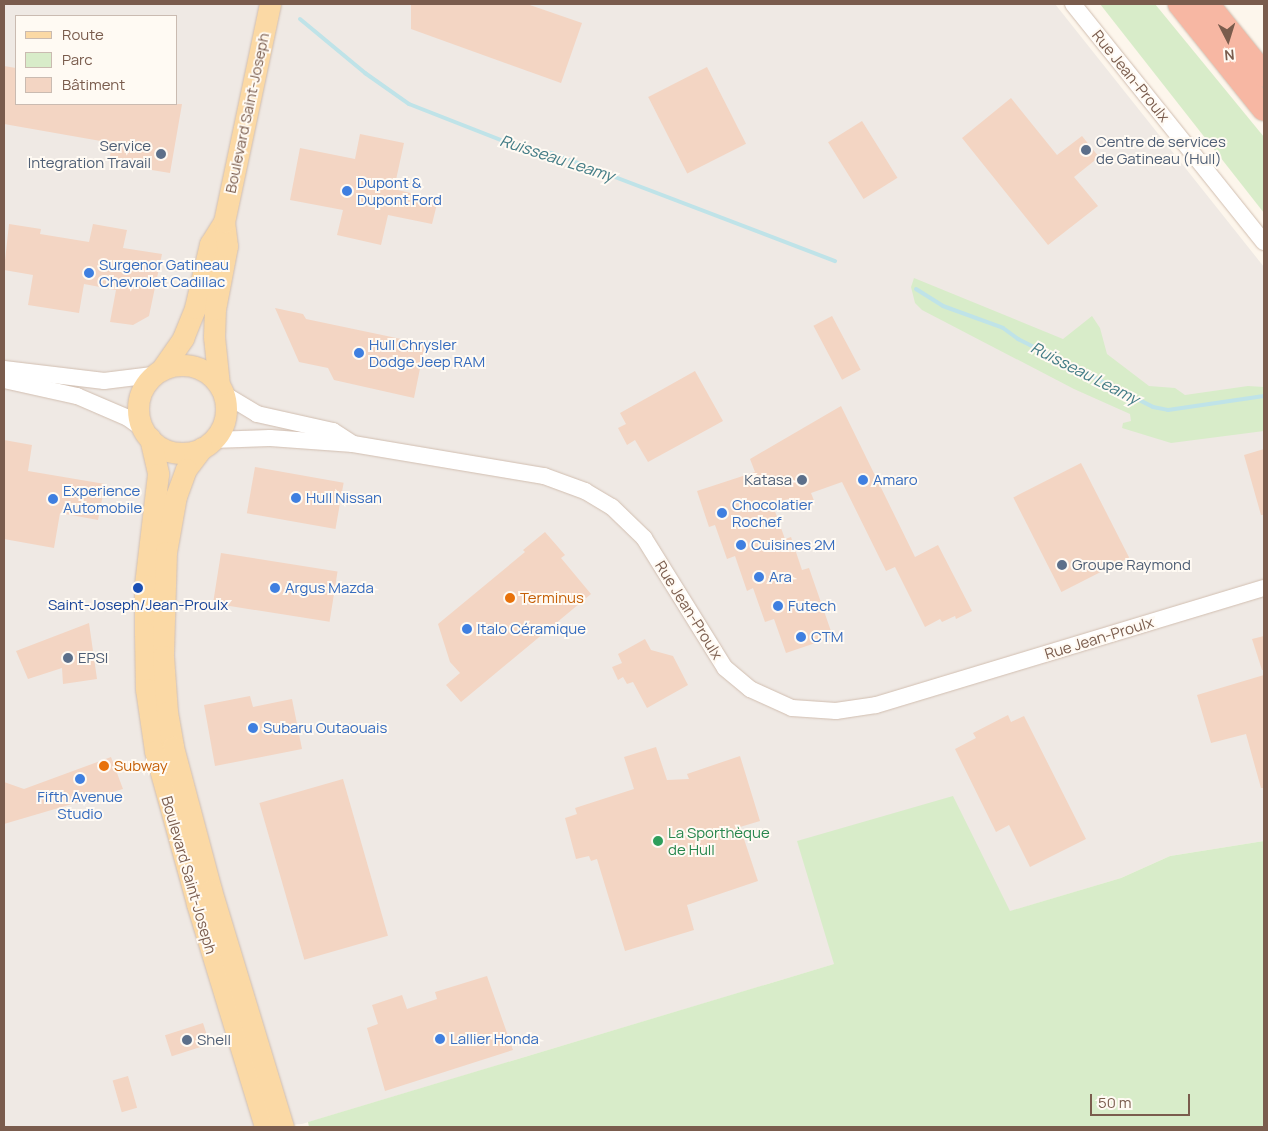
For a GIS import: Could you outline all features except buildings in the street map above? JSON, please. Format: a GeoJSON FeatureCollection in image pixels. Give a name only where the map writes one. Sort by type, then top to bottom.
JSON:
{"type":"FeatureCollection","features":[{"type":"Feature","properties":{"kind":"highway"},"geometry":{"type":"LineString","coordinates":[[1180,4],[1264,109]]}},
{"type":"Feature","properties":{"kind":"highway"},"geometry":{"type":"LineString","coordinates":[[1207,4],[1264,75]]}},
{"type":"Feature","properties":{"kind":"main road","name":"Boulevard Saint-Joseph"},"geometry":{"type":"LineString","coordinates":[[221,389],[214,337],[215,309],[227,246],[224,222],[270,4]]}},
{"type":"Feature","properties":{"kind":"main road","name":"Boulevard Saint-Joseph"},"geometry":{"type":"LineString","coordinates":[[157,372],[183,338],[195,308],[210,244],[224,222]]}},
{"type":"Feature","properties":{"kind":"main road"},"geometry":{"type":"LineString","coordinates":[[173,366],[193,366],[210,375],[221,389],[225,419],[207,444],[174,452],[146,433],[138,406],[140,395],[157,372],[173,366]]}},
{"type":"Feature","properties":{"kind":"main road","name":"Boulevard Saint-Joseph"},"geometry":{"type":"LineString","coordinates":[[146,433],[158,474],[145,585],[146,689],[155,751],[194,895],[265,1127]]}},
{"type":"Feature","properties":{"kind":"main road","name":"Boulevard Saint-Joseph"},"geometry":{"type":"LineString","coordinates":[[207,444],[186,469],[176,496],[166,552],[163,656],[167,712],[173,747],[211,890],[283,1127]]}},
{"type":"Feature","properties":{"kind":"street","name":"Rue Jean-Proulx"},"geometry":{"type":"LineString","coordinates":[[1073,4],[1264,242]]}},
{"type":"Feature","properties":{"kind":"street"},"geometry":{"type":"LineString","coordinates":[[4,369],[104,381],[157,372]]}},
{"type":"Feature","properties":{"kind":"street"},"geometry":{"type":"LineString","coordinates":[[4,380],[77,396],[128,418],[146,433]]}},
{"type":"Feature","properties":{"kind":"street","name":"Rue Jean-Proulx"},"geometry":{"type":"LineString","coordinates":[[221,389],[257,414],[333,431],[353,444]]}},
{"type":"Feature","properties":{"kind":"street","name":"Rue Jean-Proulx"},"geometry":{"type":"LineString","coordinates":[[207,444],[270,438],[353,444],[544,476],[599,499],[644,538],[725,668],[750,689],[792,708],[828,712],[868,707],[1264,588]]}},
{"type":"Feature","properties":{"kind":"shaded area"},"geometry":{"type":"Polygon","coordinates":[[[4,4],[1055,4],[1264,267],[1264,841],[1170,856],[1121,878],[302,1124],[264,1127],[4,1127],[4,4]]]}},
{"type":"Feature","properties":{"kind":"green space"},"geometry":{"type":"Polygon","coordinates":[[[1100,4],[1155,4],[1264,137],[1264,213],[1100,4]]]}},
{"type":"Feature","properties":{"kind":"green space"},"geometry":{"type":"Polygon","coordinates":[[[914,278],[1063,339],[1092,316],[1100,328],[1107,354],[1149,386],[1175,388],[1185,395],[1248,386],[1264,387],[1264,431],[1171,443],[1122,428],[1123,423],[1131,421],[1130,414],[1074,389],[922,310],[915,303],[911,287],[914,278]]]}},
{"type":"Feature","properties":{"kind":"green space"},"geometry":{"type":"Polygon","coordinates":[[[953,796],[1010,911],[1121,878],[1170,856],[1264,841],[1264,1127],[309,1127],[308,1122],[834,964],[797,841],[953,796]]]}},
{"type":"Feature","properties":{"kind":"waterway","name":"Ruisseau Leamy"},"geometry":{"type":"LineString","coordinates":[[300,19],[365,73],[409,104],[529,151],[552,153],[835,261]]}},
{"type":"Feature","properties":{"kind":"waterway","name":"Ruisseau Leamy"},"geometry":{"type":"LineString","coordinates":[[916,289],[943,306],[1003,328],[1018,339],[1153,407],[1168,410],[1264,396]]}},
{"type":"Feature","properties":{"kind":"place","name":"Centre de services de Gatineau (Hull)"},"geometry":{"type":"Point","coordinates":[1086,150]}},
{"type":"Feature","properties":{"kind":"place","name":"Service Integration Travail"},"geometry":{"type":"Point","coordinates":[161,154]}},
{"type":"Feature","properties":{"kind":"place","name":"Dupont & Dupont Ford"},"geometry":{"type":"Point","coordinates":[347,191]}},
{"type":"Feature","properties":{"kind":"place","name":"Surgenor Gatineau Chevrolet Cadillac"},"geometry":{"type":"Point","coordinates":[89,273]}},
{"type":"Feature","properties":{"kind":"place","name":"Hull Chrysler Dodge Jeep RAM"},"geometry":{"type":"Point","coordinates":[359,353]}},
{"type":"Feature","properties":{"kind":"place","name":"Katasa"},"geometry":{"type":"Point","coordinates":[802,480]}},
{"type":"Feature","properties":{"kind":"place","name":"Amaro"},"geometry":{"type":"Point","coordinates":[863,480]}},
{"type":"Feature","properties":{"kind":"place","name":"Hull Nissan"},"geometry":{"type":"Point","coordinates":[296,498]}},
{"type":"Feature","properties":{"kind":"place","name":"Experience Automobile"},"geometry":{"type":"Point","coordinates":[53,499]}},
{"type":"Feature","properties":{"kind":"place","name":"Chocolatier Rochef"},"geometry":{"type":"Point","coordinates":[722,513]}},
{"type":"Feature","properties":{"kind":"place","name":"Cuisines 2M"},"geometry":{"type":"Point","coordinates":[741,545]}},
{"type":"Feature","properties":{"kind":"place","name":"Groupe Raymond"},"geometry":{"type":"Point","coordinates":[1062,565]}},
{"type":"Feature","properties":{"kind":"place","name":"Ara"},"geometry":{"type":"Point","coordinates":[759,577]}},
{"type":"Feature","properties":{"kind":"place","name":"Saint-Joseph/Jean-Proulx"},"geometry":{"type":"Point","coordinates":[138,588]}},
{"type":"Feature","properties":{"kind":"place","name":"Argus Mazda"},"geometry":{"type":"Point","coordinates":[275,588]}},
{"type":"Feature","properties":{"kind":"place","name":"Terminus"},"geometry":{"type":"Point","coordinates":[510,598]}},
{"type":"Feature","properties":{"kind":"place","name":"Futech"},"geometry":{"type":"Point","coordinates":[778,606]}},
{"type":"Feature","properties":{"kind":"place","name":"Italo Céramique"},"geometry":{"type":"Point","coordinates":[467,629]}},
{"type":"Feature","properties":{"kind":"place","name":"CTM"},"geometry":{"type":"Point","coordinates":[801,637]}},
{"type":"Feature","properties":{"kind":"place","name":"EPSI"},"geometry":{"type":"Point","coordinates":[68,658]}},
{"type":"Feature","properties":{"kind":"place","name":"Subaru Outaouais"},"geometry":{"type":"Point","coordinates":[253,728]}},
{"type":"Feature","properties":{"kind":"place","name":"Subway"},"geometry":{"type":"Point","coordinates":[104,766]}},
{"type":"Feature","properties":{"kind":"place","name":"Fifth Avenue Studio"},"geometry":{"type":"Point","coordinates":[80,779]}},
{"type":"Feature","properties":{"kind":"place","name":"La Sporthèque de Hull"},"geometry":{"type":"Point","coordinates":[658,841]}},
{"type":"Feature","properties":{"kind":"place","name":"Lallier Honda"},"geometry":{"type":"Point","coordinates":[440,1039]}},
{"type":"Feature","properties":{"kind":"place","name":"Shell"},"geometry":{"type":"Point","coordinates":[187,1040]}}]}
